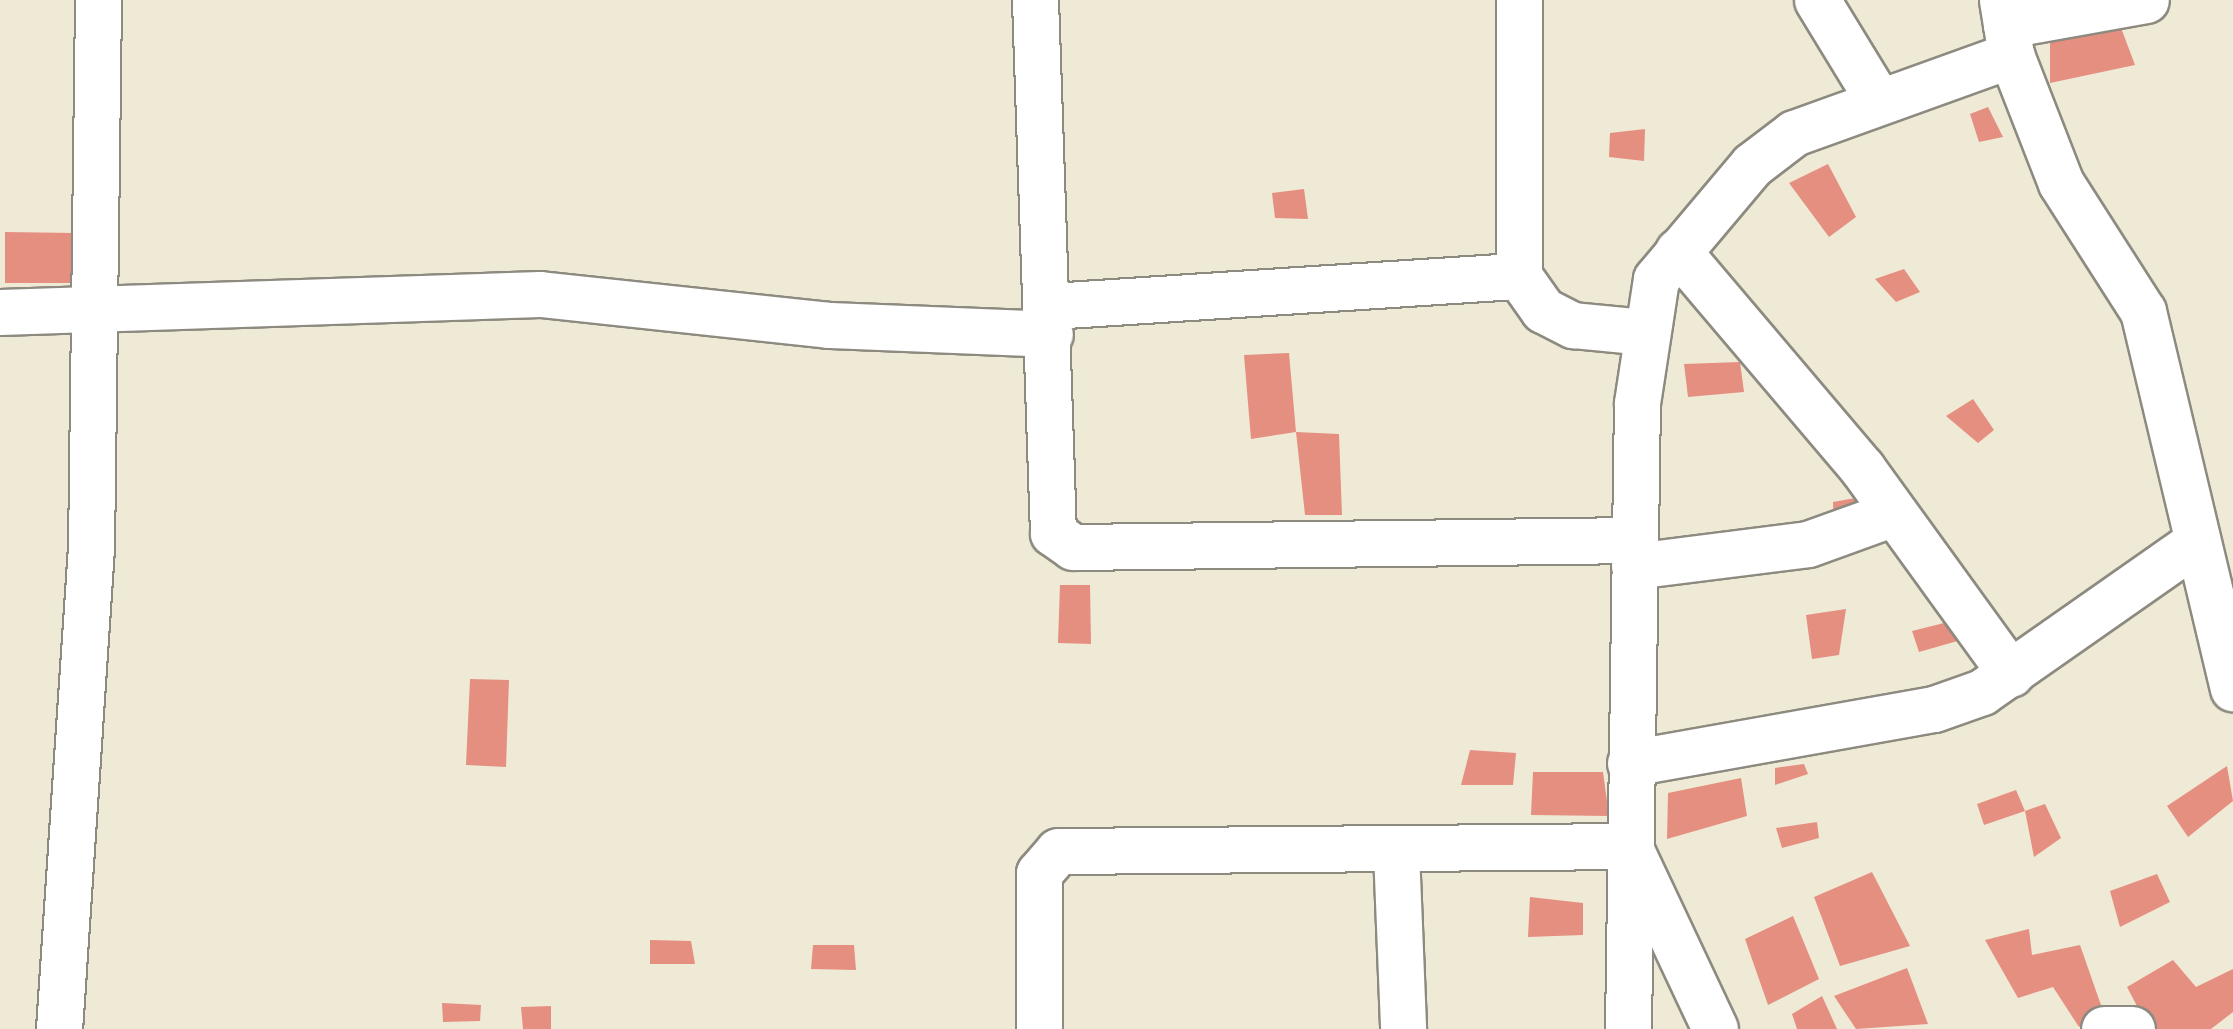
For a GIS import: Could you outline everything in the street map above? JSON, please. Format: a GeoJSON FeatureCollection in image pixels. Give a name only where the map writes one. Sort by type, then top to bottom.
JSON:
{"type":"FeatureCollection","features":[{"type":"Feature","properties":{"kind":"street"},"geometry":{"type":"LineString","coordinates":[[58,1029],[92,550],[98,0]]}},
{"type":"Feature","properties":{"kind":"street"},"geometry":{"type":"LineString","coordinates":[[1036,0],[1051,320],[1048,510],[1053,533],[1073,548],[1634,553],[1808,544],[1894,512]]}},
{"type":"Feature","properties":{"kind":"street"},"geometry":{"type":"LineString","coordinates":[[1519,0],[1519,276],[1543,310],[1573,325],[1645,332]]}},
{"type":"Feature","properties":{"kind":"street"},"geometry":{"type":"LineString","coordinates":[[1818,0],[1878,100]]}},
{"type":"Feature","properties":{"kind":"street"},"geometry":{"type":"LineString","coordinates":[[1628,1029],[1634,553],[1645,332],[1656,279],[1752,164],[1794,133],[1878,100],[2006,27],[2146,0]]}},
{"type":"Feature","properties":{"kind":"street"},"geometry":{"type":"LineString","coordinates":[[2006,27],[2062,184],[2143,310],[2194,543],[2233,688]]}},
{"type":"Feature","properties":{"kind":"street"},"geometry":{"type":"LineString","coordinates":[[1678,251],[1894,512],[2011,674]]}},
{"type":"Feature","properties":{"kind":"street"},"geometry":{"type":"LineString","coordinates":[[0,312],[94,314],[540,294],[828,325],[1051,320],[1519,276]]}},
{"type":"Feature","properties":{"kind":"street"},"geometry":{"type":"LineString","coordinates":[[1630,762],[1934,709],[2011,674],[2194,543]]}},
{"type":"Feature","properties":{"kind":"street"},"geometry":{"type":"LineString","coordinates":[[1039,1029],[1038,873],[1058,851],[1628,846]]}},
{"type":"Feature","properties":{"kind":"street"},"geometry":{"type":"LineString","coordinates":[[1628,846],[1715,1029]]}},
{"type":"Feature","properties":{"kind":"street"},"geometry":{"type":"LineString","coordinates":[[1396,851],[1403,1029]]}},
{"type":"Feature","properties":{"kind":"street"},"geometry":{"type":"LineString","coordinates":[[2104,1029],[2132,1029]]}},
{"type":"Feature","properties":{"kind":"building"},"geometry":{"type":"Polygon","coordinates":[[[2120,25],[2135,65],[2050,83],[2050,40],[2120,25]]]}},
{"type":"Feature","properties":{"kind":"building"},"geometry":{"type":"Polygon","coordinates":[[[1988,107],[2003,137],[1979,142],[1970,114],[1988,107]]]}},
{"type":"Feature","properties":{"kind":"building"},"geometry":{"type":"Polygon","coordinates":[[[1645,129],[1644,161],[1609,157],[1610,133],[1645,129]]]}},
{"type":"Feature","properties":{"kind":"building"},"geometry":{"type":"Polygon","coordinates":[[[1828,164],[1856,217],[1829,237],[1789,183],[1828,164]]]}},
{"type":"Feature","properties":{"kind":"building"},"geometry":{"type":"Polygon","coordinates":[[[1304,189],[1308,219],[1275,218],[1272,193],[1304,189]]]}},
{"type":"Feature","properties":{"kind":"building"},"geometry":{"type":"Polygon","coordinates":[[[5,232],[75,233],[74,283],[5,283],[5,232]]]}},
{"type":"Feature","properties":{"kind":"building"},"geometry":{"type":"Polygon","coordinates":[[[1904,269],[1920,292],[1896,302],[1875,279],[1904,269]]]}},
{"type":"Feature","properties":{"kind":"building"},"geometry":{"type":"Polygon","coordinates":[[[1289,353],[1296,432],[1251,439],[1244,355],[1289,353]]]}},
{"type":"Feature","properties":{"kind":"building"},"geometry":{"type":"Polygon","coordinates":[[[1740,362],[1744,392],[1688,397],[1684,364],[1740,362]]]}},
{"type":"Feature","properties":{"kind":"building"},"geometry":{"type":"Polygon","coordinates":[[[1973,399],[1994,430],[1978,443],[1946,416],[1973,399]]]}},
{"type":"Feature","properties":{"kind":"building"},"geometry":{"type":"Polygon","coordinates":[[[1296,432],[1339,434],[1342,515],[1305,515],[1296,432]]]}},
{"type":"Feature","properties":{"kind":"building"},"geometry":{"type":"Polygon","coordinates":[[[1861,497],[1868,517],[1834,526],[1833,502],[1861,497]]]}},
{"type":"Feature","properties":{"kind":"building"},"geometry":{"type":"Polygon","coordinates":[[[1060,585],[1090,585],[1091,644],[1058,643],[1060,585]]]}},
{"type":"Feature","properties":{"kind":"building"},"geometry":{"type":"Polygon","coordinates":[[[1846,609],[1839,655],[1812,659],[1806,615],[1846,609]]]}},
{"type":"Feature","properties":{"kind":"building"},"geometry":{"type":"Polygon","coordinates":[[[1956,620],[1961,640],[1919,652],[1912,631],[1956,620]]]}},
{"type":"Feature","properties":{"kind":"building"},"geometry":{"type":"Polygon","coordinates":[[[470,679],[509,680],[506,767],[466,765],[470,679]]]}},
{"type":"Feature","properties":{"kind":"building"},"geometry":{"type":"Polygon","coordinates":[[[1470,750],[1516,753],[1513,785],[1461,785],[1470,750]]]}},
{"type":"Feature","properties":{"kind":"building"},"geometry":{"type":"Polygon","coordinates":[[[1804,764],[1808,774],[1775,785],[1775,768],[1804,764]]]}},
{"type":"Feature","properties":{"kind":"building"},"geometry":{"type":"Polygon","coordinates":[[[2227,766],[2233,801],[2188,837],[2167,806],[2227,766]]]}},
{"type":"Feature","properties":{"kind":"building"},"geometry":{"type":"Polygon","coordinates":[[[1533,772],[1603,772],[1609,816],[1531,815],[1533,772]]]}},
{"type":"Feature","properties":{"kind":"building"},"geometry":{"type":"Polygon","coordinates":[[[1741,778],[1747,816],[1667,839],[1668,793],[1741,778]]]}},
{"type":"Feature","properties":{"kind":"building"},"geometry":{"type":"Polygon","coordinates":[[[2016,790],[2025,811],[1984,825],[1977,804],[2016,790]]]}},
{"type":"Feature","properties":{"kind":"building"},"geometry":{"type":"Polygon","coordinates":[[[2045,804],[2061,838],[2034,857],[2025,811],[2045,804]]]}},
{"type":"Feature","properties":{"kind":"building"},"geometry":{"type":"Polygon","coordinates":[[[1817,822],[1819,838],[1782,848],[1776,828],[1817,822]]]}},
{"type":"Feature","properties":{"kind":"building"},"geometry":{"type":"Polygon","coordinates":[[[1872,872],[1910,946],[1840,966],[1814,897],[1872,872]]]}},
{"type":"Feature","properties":{"kind":"building"},"geometry":{"type":"Polygon","coordinates":[[[2157,874],[2170,902],[2120,927],[2110,891],[2157,874]]]}},
{"type":"Feature","properties":{"kind":"building"},"geometry":{"type":"Polygon","coordinates":[[[1530,897],[1583,903],[1583,935],[1528,937],[1530,897]]]}},
{"type":"Feature","properties":{"kind":"building"},"geometry":{"type":"Polygon","coordinates":[[[1793,916],[1819,979],[1768,1005],[1745,939],[1793,916]]]}},
{"type":"Feature","properties":{"kind":"building"},"geometry":{"type":"Polygon","coordinates":[[[2029,929],[2032,955],[2080,945],[2102,1008],[2079,1027],[2053,987],[2018,998],[1985,940],[2029,929]]]}},
{"type":"Feature","properties":{"kind":"building"},"geometry":{"type":"Polygon","coordinates":[[[650,940],[691,941],[695,964],[650,964],[650,940]]]}},
{"type":"Feature","properties":{"kind":"building"},"geometry":{"type":"Polygon","coordinates":[[[813,945],[854,945],[856,970],[811,969],[813,945]]]}},
{"type":"Feature","properties":{"kind":"building"},"geometry":{"type":"Polygon","coordinates":[[[2173,960],[2196,987],[2233,969],[2233,1012],[2211,1029],[2149,1029],[2127,987],[2173,960]]]}},
{"type":"Feature","properties":{"kind":"building"},"geometry":{"type":"Polygon","coordinates":[[[1907,968],[1928,1024],[1856,1029],[1834,996],[1907,968]]]}},
{"type":"Feature","properties":{"kind":"building"},"geometry":{"type":"Polygon","coordinates":[[[1822,996],[1837,1029],[1797,1029],[1792,1014],[1822,996]]]}},
{"type":"Feature","properties":{"kind":"building"},"geometry":{"type":"Polygon","coordinates":[[[442,1003],[481,1005],[480,1021],[443,1022],[442,1003]]]}},
{"type":"Feature","properties":{"kind":"building"},"geometry":{"type":"Polygon","coordinates":[[[551,1006],[551,1029],[523,1029],[521,1007],[551,1006]]]}}]}
